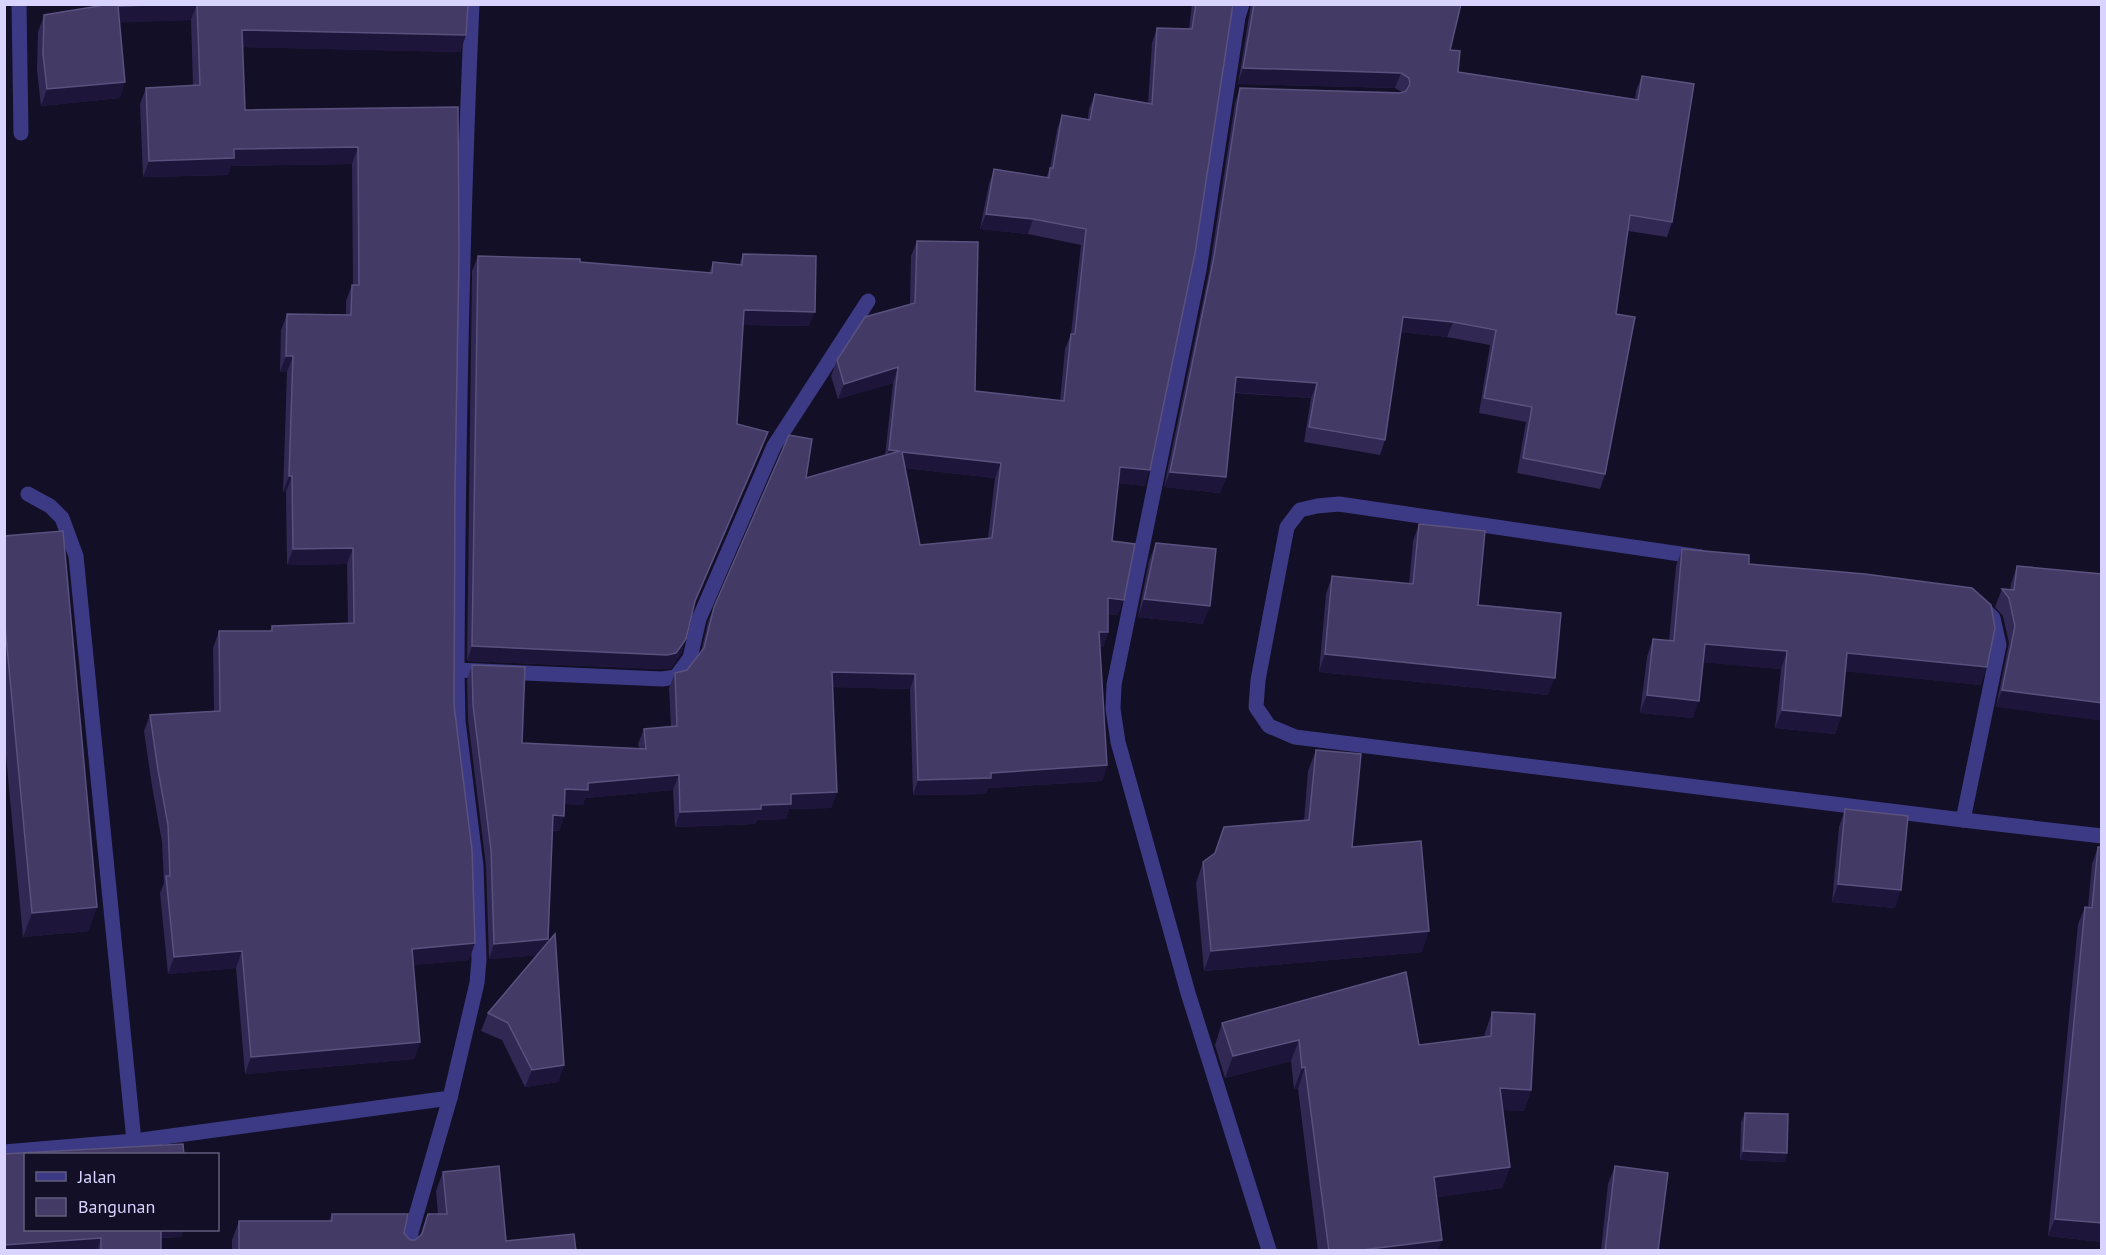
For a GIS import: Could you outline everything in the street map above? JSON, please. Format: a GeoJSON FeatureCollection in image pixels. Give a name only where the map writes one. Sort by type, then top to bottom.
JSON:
{"type":"FeatureCollection","features":[{"type":"Feature","properties":{"kind":"street"},"geometry":{"type":"LineString","coordinates":[[19,4],[21,133]]}},
{"type":"Feature","properties":{"kind":"street"},"geometry":{"type":"LineString","coordinates":[[406,1251],[450,1098],[477,984],[479,960],[476,866],[458,721],[457,670],[465,166],[472,4]]}},
{"type":"Feature","properties":{"kind":"street"},"geometry":{"type":"LineString","coordinates":[[1242,4],[1238,18],[1233,94],[1116,675],[1113,709],[1118,742],[1188,993],[1269,1251]]}},
{"type":"Feature","properties":{"kind":"street"},"geometry":{"type":"LineString","coordinates":[[457,670],[662,679],[676,676],[690,658],[699,619],[774,446],[868,301]]}},
{"type":"Feature","properties":{"kind":"street"},"geometry":{"type":"LineString","coordinates":[[28,494],[50,506],[62,518],[76,556],[134,1141]]}},
{"type":"Feature","properties":{"kind":"street"},"geometry":{"type":"LineString","coordinates":[[1713,559],[1339,504],[1300,510],[1287,527],[1258,680],[1256,707],[1269,726],[1295,736],[2102,836]]}},
{"type":"Feature","properties":{"kind":"street"},"geometry":{"type":"LineString","coordinates":[[1963,820],[1999,645],[1993,618],[1977,603]]}},
{"type":"Feature","properties":{"kind":"street"},"geometry":{"type":"LineString","coordinates":[[4,1152],[134,1141],[450,1098]]}},
{"type":"Feature","properties":{"kind":"building"},"geometry":{"type":"Polygon","coordinates":[[[111,4],[179,4],[118,6],[125,82],[47,89],[43,54],[44,15],[111,4]]]}},
{"type":"Feature","properties":{"kind":"building"},"geometry":{"type":"Polygon","coordinates":[[[197,4],[468,4],[466,35],[242,30],[245,110],[458,107],[459,254],[454,705],[472,850],[475,943],[412,949],[420,1042],[251,1057],[242,951],[174,957],[166,876],[170,876],[168,825],[150,715],[220,711],[219,631],[272,631],[272,626],[354,623],[353,548],[293,549],[292,476],[289,476],[293,356],[286,356],[287,314],[351,315],[352,285],[359,285],[358,147],[234,149],[234,158],[149,161],[146,88],[200,85],[197,4]]]}},
{"type":"Feature","properties":{"kind":"building"},"geometry":{"type":"Polygon","coordinates":[[[1196,4],[1233,4],[1195,253],[1150,470],[1120,467],[1112,541],[1135,544],[1124,600],[1108,598],[1108,632],[1099,632],[1107,765],[991,773],[991,778],[918,780],[915,674],[832,672],[837,792],[791,794],[791,804],[761,805],[761,809],[680,812],[679,775],[588,783],[588,790],[565,789],[564,816],[553,815],[548,939],[494,944],[491,850],[473,705],[472,665],[525,667],[522,743],[646,749],[644,729],[677,726],[675,673],[687,670],[704,648],[714,607],[789,435],[812,439],[806,478],[900,451],[889,450],[898,367],[844,384],[837,360],[865,317],[915,303],[917,241],[978,242],[975,391],[1064,401],[1071,334],[1075,334],[1086,229],[1033,219],[986,214],[994,169],[1049,178],[1050,168],[1053,168],[1062,115],[1090,120],[1095,94],[1152,104],[1157,28],[1192,29],[1196,4]],[[902,452],[920,545],[992,538],[1001,463],[902,452]]]}},
{"type":"Feature","properties":{"kind":"building"},"geometry":{"type":"Polygon","coordinates":[[[1254,4],[1461,4],[1450,50],[1460,51],[1458,72],[1638,100],[1642,76],[1694,84],[1672,222],[1630,215],[1616,314],[1635,317],[1605,474],[1523,458],[1532,407],[1484,398],[1496,330],[1453,322],[1403,317],[1385,440],[1309,427],[1317,383],[1236,377],[1226,477],[1170,472],[1214,257],[1240,88],[1400,93],[1406,91],[1410,84],[1409,78],[1401,73],[1243,68],[1254,4]]]}},
{"type":"Feature","properties":{"kind":"building"},"geometry":{"type":"Polygon","coordinates":[[[743,254],[816,256],[815,312],[744,310],[737,424],[768,432],[695,601],[686,639],[676,653],[667,655],[472,646],[478,256],[580,259],[580,262],[712,273],[713,262],[742,265],[743,254]]]}},
{"type":"Feature","properties":{"kind":"building"},"geometry":{"type":"Polygon","coordinates":[[[1419,524],[1485,531],[1478,605],[1561,613],[1555,678],[1325,654],[1332,576],[1413,584],[1419,524]]]}},
{"type":"Feature","properties":{"kind":"building"},"geometry":{"type":"Polygon","coordinates":[[[63,531],[97,907],[32,913],[4,615],[4,536],[63,531]]]}},
{"type":"Feature","properties":{"kind":"building"},"geometry":{"type":"Polygon","coordinates":[[[1156,543],[1216,549],[1210,606],[1144,599],[1156,543]]]}},
{"type":"Feature","properties":{"kind":"building"},"geometry":{"type":"Polygon","coordinates":[[[1682,549],[1749,555],[1749,564],[1865,574],[1972,588],[1991,605],[1995,628],[1987,667],[1847,653],[1841,716],[1782,710],[1787,651],[1705,644],[1699,701],[1647,695],[1653,639],[1674,641],[1682,549]]]}},
{"type":"Feature","properties":{"kind":"building"},"geometry":{"type":"Polygon","coordinates":[[[2017,566],[2102,574],[2102,703],[2002,690],[2015,626],[2009,598],[2002,589],[2014,590],[2017,566]]]}},
{"type":"Feature","properties":{"kind":"building"},"geometry":{"type":"Polygon","coordinates":[[[1316,750],[1361,754],[1352,847],[1421,841],[1429,931],[1211,951],[1203,862],[1215,853],[1224,827],[1309,820],[1316,750]]]}},
{"type":"Feature","properties":{"kind":"building"},"geometry":{"type":"Polygon","coordinates":[[[1845,809],[1908,816],[1901,890],[1838,884],[1845,809]]]}},
{"type":"Feature","properties":{"kind":"building"},"geometry":{"type":"Polygon","coordinates":[[[2098,847],[2102,847],[2102,1223],[2055,1219],[2085,907],[2092,908],[2098,847]]]}},
{"type":"Feature","properties":{"kind":"building"},"geometry":{"type":"Polygon","coordinates":[[[555,934],[564,1065],[532,1070],[508,1023],[488,1013],[555,934]]]}},
{"type":"Feature","properties":{"kind":"building"},"geometry":{"type":"Polygon","coordinates":[[[1406,972],[1419,1045],[1491,1036],[1492,1012],[1535,1014],[1531,1090],[1500,1088],[1510,1167],[1434,1177],[1442,1240],[1354,1251],[1329,1251],[1305,1067],[1302,1068],[1299,1040],[1233,1056],[1222,1023],[1406,972]]]}},
{"type":"Feature","properties":{"kind":"building"},"geometry":{"type":"Polygon","coordinates":[[[1745,1113],[1788,1114],[1787,1153],[1743,1151],[1745,1113]]]}},
{"type":"Feature","properties":{"kind":"building"},"geometry":{"type":"Polygon","coordinates":[[[183,1144],[184,1153],[24,1153],[24,1231],[161,1231],[161,1251],[101,1251],[101,1238],[4,1245],[4,1154],[183,1144]]]}},
{"type":"Feature","properties":{"kind":"building"},"geometry":{"type":"Polygon","coordinates":[[[499,1166],[506,1241],[574,1234],[576,1251],[239,1251],[239,1221],[332,1221],[332,1214],[408,1214],[404,1233],[410,1240],[415,1240],[422,1234],[428,1214],[447,1214],[443,1172],[499,1166]]]}},
{"type":"Feature","properties":{"kind":"building"},"geometry":{"type":"Polygon","coordinates":[[[1615,1166],[1668,1173],[1658,1251],[1605,1251],[1615,1166]]]}}]}
